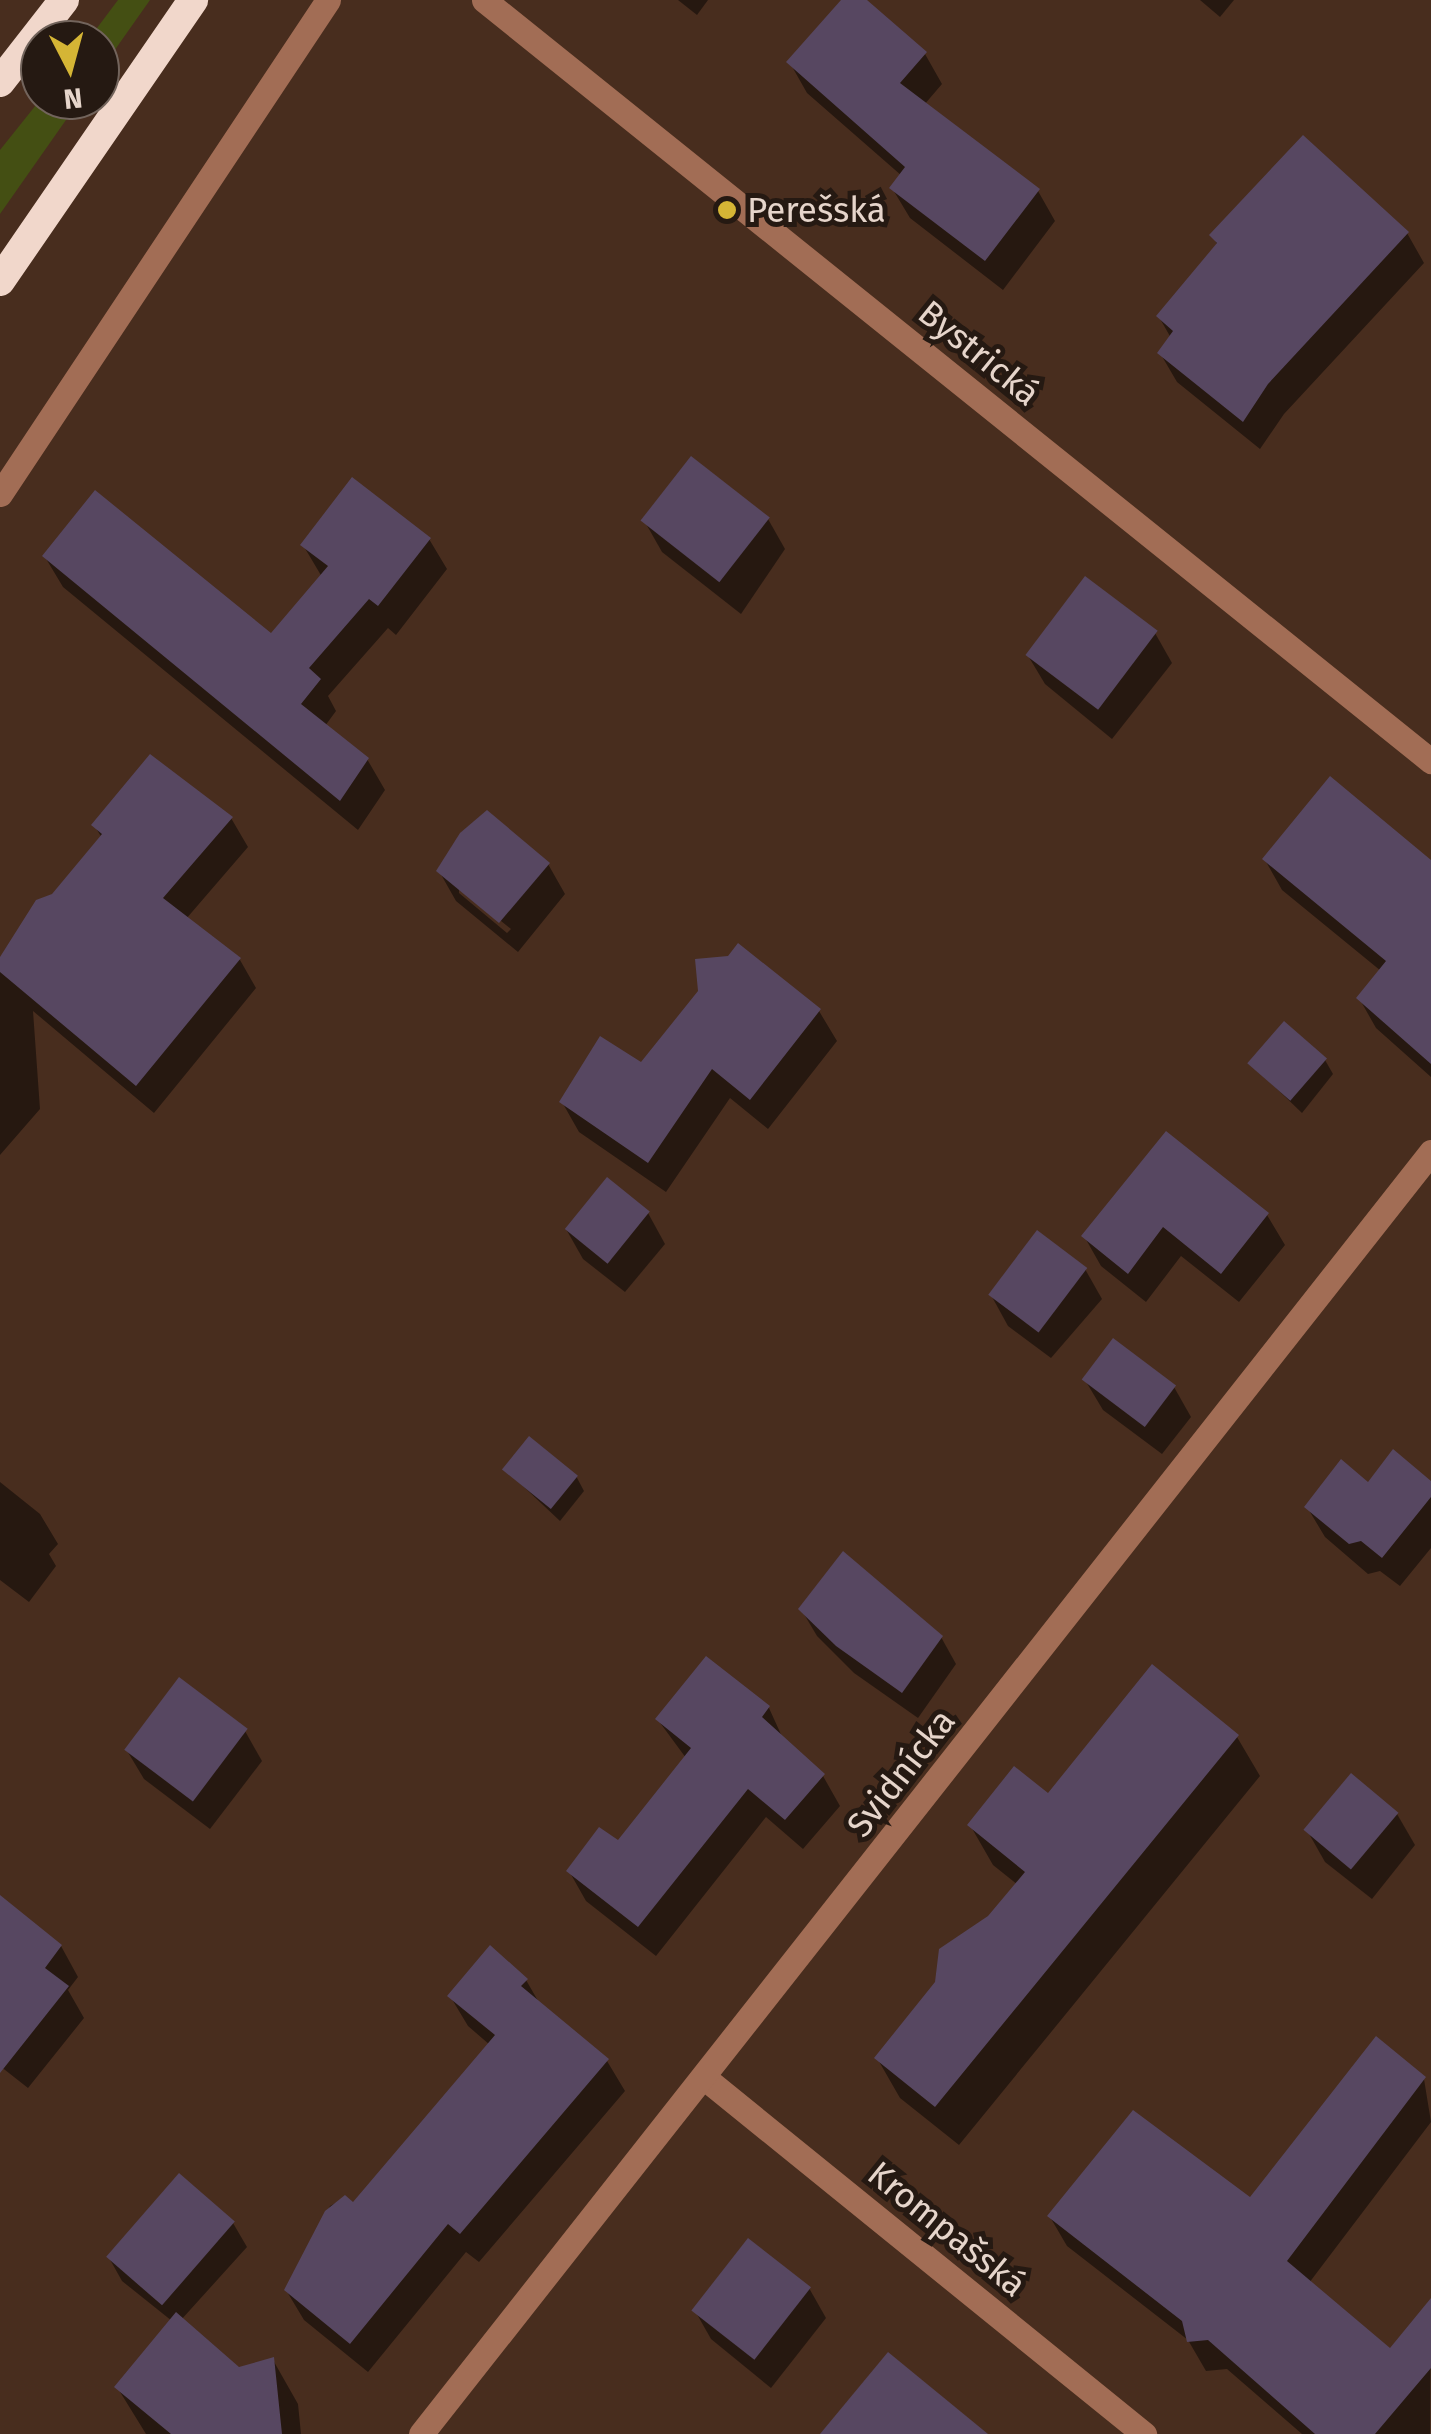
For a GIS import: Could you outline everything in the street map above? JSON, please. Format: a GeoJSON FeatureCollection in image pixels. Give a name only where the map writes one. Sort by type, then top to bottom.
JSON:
{"type":"FeatureCollection","features":[{"type":"Feature","properties":{"kind":"highway"},"geometry":{"type":"LineString","coordinates":[[0,82],[64,0]]}},
{"type":"Feature","properties":{"kind":"highway"},"geometry":{"type":"LineString","coordinates":[[0,281],[193,0]]}},
{"type":"Feature","properties":{"kind":"street"},"geometry":{"type":"LineString","coordinates":[[0,494],[328,0]]}},
{"type":"Feature","properties":{"kind":"street","name":"Bystrická"},"geometry":{"type":"LineString","coordinates":[[484,0],[1431,760]]}},
{"type":"Feature","properties":{"kind":"street","name":"Svidnícka"},"geometry":{"type":"LineString","coordinates":[[422,2434],[706,2079],[1431,1152]]}},
{"type":"Feature","properties":{"kind":"street","name":"Krompašská"},"geometry":{"type":"LineString","coordinates":[[706,2079],[1144,2434]]}},
{"type":"Feature","properties":{"kind":"green space"},"geometry":{"type":"Polygon","coordinates":[[[118,0],[150,0],[120,43],[120,20],[103,20],[118,0]]]}},
{"type":"Feature","properties":{"kind":"green space"},"geometry":{"type":"Polygon","coordinates":[[[24,120],[66,120],[0,214],[0,150],[24,120]]]}},
{"type":"Feature","properties":{"kind":"building"},"geometry":{"type":"Polygon","coordinates":[[[841,0],[867,0],[927,52],[900,83],[1040,189],[985,261],[889,188],[905,167],[786,62],[841,0]]]}},
{"type":"Feature","properties":{"kind":"building"},"geometry":{"type":"Polygon","coordinates":[[[1303,135],[1409,232],[1268,384],[1243,422],[1157,353],[1173,331],[1156,316],[1217,243],[1209,235],[1303,135]]]}},
{"type":"Feature","properties":{"kind":"building"},"geometry":{"type":"Polygon","coordinates":[[[691,456],[770,518],[719,582],[641,521],[691,456]]]}},
{"type":"Feature","properties":{"kind":"building"},"geometry":{"type":"Polygon","coordinates":[[[352,477],[431,538],[378,606],[369,599],[309,668],[321,679],[301,704],[369,758],[340,801],[42,556],[95,490],[271,633],[328,566],[300,545],[352,477]]]}},
{"type":"Feature","properties":{"kind":"building"},"geometry":{"type":"Polygon","coordinates":[[[1085,576],[1158,631],[1098,710],[1025,655],[1085,576]]]}},
{"type":"Feature","properties":{"kind":"building"},"geometry":{"type":"Polygon","coordinates":[[[150,754],[233,817],[163,898],[241,958],[136,1086],[0,972],[0,957],[36,900],[52,894],[102,834],[91,825],[150,754]]]}},
{"type":"Feature","properties":{"kind":"building"},"geometry":{"type":"Polygon","coordinates":[[[1330,776],[1431,860],[1431,1064],[1356,998],[1386,961],[1262,859],[1330,776]]]}},
{"type":"Feature","properties":{"kind":"building"},"geometry":{"type":"Polygon","coordinates":[[[487,810],[550,863],[499,923],[436,871],[460,833],[487,810]]]}},
{"type":"Feature","properties":{"kind":"building"},"geometry":{"type":"Polygon","coordinates":[[[738,943],[821,1009],[750,1100],[712,1069],[648,1163],[559,1102],[600,1036],[641,1062],[698,991],[695,959],[728,956],[738,943]]]}},
{"type":"Feature","properties":{"kind":"building"},"geometry":{"type":"Polygon","coordinates":[[[1284,1021],[1327,1058],[1290,1101],[1247,1063],[1284,1021]]]}},
{"type":"Feature","properties":{"kind":"building"},"geometry":{"type":"Polygon","coordinates":[[[1166,1131],[1269,1213],[1221,1274],[1163,1227],[1128,1274],[1081,1236],[1166,1131]]]}},
{"type":"Feature","properties":{"kind":"building"},"geometry":{"type":"Polygon","coordinates":[[[607,1177],[650,1212],[608,1264],[565,1229],[607,1177]]]}},
{"type":"Feature","properties":{"kind":"building"},"geometry":{"type":"Polygon","coordinates":[[[1037,1230],[1087,1268],[1039,1333],[988,1295],[1037,1230]]]}},
{"type":"Feature","properties":{"kind":"building"},"geometry":{"type":"Polygon","coordinates":[[[1113,1338],[1176,1386],[1145,1427],[1082,1380],[1113,1338]]]}},
{"type":"Feature","properties":{"kind":"building"},"geometry":{"type":"Polygon","coordinates":[[[529,1436],[578,1476],[551,1509],[502,1469],[529,1436]]]}},
{"type":"Feature","properties":{"kind":"building"},"geometry":{"type":"Polygon","coordinates":[[[1393,1449],[1431,1481],[1431,1497],[1382,1558],[1361,1541],[1349,1544],[1304,1507],[1341,1459],[1368,1482],[1393,1449]]]}},
{"type":"Feature","properties":{"kind":"building"},"geometry":{"type":"Polygon","coordinates":[[[843,1551],[943,1636],[902,1693],[836,1646],[798,1609],[843,1551]]]}},
{"type":"Feature","properties":{"kind":"building"},"geometry":{"type":"Polygon","coordinates":[[[706,1656],[770,1706],[762,1717],[825,1774],[785,1820],[748,1789],[638,1927],[566,1871],[599,1827],[618,1840],[691,1748],[655,1719],[706,1656]]]}},
{"type":"Feature","properties":{"kind":"building"},"geometry":{"type":"Polygon","coordinates":[[[1152,1664],[1239,1735],[935,2107],[874,2058],[935,1982],[939,1949],[988,1916],[1025,1872],[967,1825],[1014,1766],[1048,1793],[1152,1664]]]}},
{"type":"Feature","properties":{"kind":"building"},"geometry":{"type":"Polygon","coordinates":[[[179,1677],[248,1729],[193,1801],[124,1750],[179,1677]]]}},
{"type":"Feature","properties":{"kind":"building"},"geometry":{"type":"Polygon","coordinates":[[[1351,1773],[1398,1813],[1351,1870],[1303,1830],[1351,1773]]]}},
{"type":"Feature","properties":{"kind":"building"},"geometry":{"type":"Polygon","coordinates":[[[0,1895],[62,1945],[45,1968],[69,1986],[0,2073],[0,1895]]]}},
{"type":"Feature","properties":{"kind":"building"},"geometry":{"type":"Polygon","coordinates":[[[490,1945],[528,1979],[521,1986],[609,2059],[460,2234],[448,2224],[350,2344],[284,2290],[325,2211],[345,2195],[353,2202],[495,2035],[447,1996],[490,1945]]]}},
{"type":"Feature","properties":{"kind":"building"},"geometry":{"type":"Polygon","coordinates":[[[1376,2036],[1426,2077],[1287,2261],[1390,2348],[1431,2298],[1431,2368],[1375,2434],[1315,2434],[1208,2340],[1187,2342],[1182,2321],[1047,2216],[1133,2110],[1250,2197],[1376,2036]]]}},
{"type":"Feature","properties":{"kind":"building"},"geometry":{"type":"Polygon","coordinates":[[[179,2173],[235,2222],[162,2305],[106,2257],[179,2173]]]}},
{"type":"Feature","properties":{"kind":"building"},"geometry":{"type":"Polygon","coordinates":[[[748,2238],[811,2287],[754,2360],[691,2310],[748,2238]]]}},
{"type":"Feature","properties":{"kind":"building"},"geometry":{"type":"Polygon","coordinates":[[[176,2312],[239,2367],[274,2357],[282,2434],[171,2434],[114,2387],[176,2312]]]}},
{"type":"Feature","properties":{"kind":"building"},"geometry":{"type":"Polygon","coordinates":[[[888,2352],[988,2434],[820,2434],[888,2352]]]}},
{"type":"Feature","properties":{"kind":"place","name":"Perešská"},"geometry":{"type":"Point","coordinates":[727,210]}}]}
